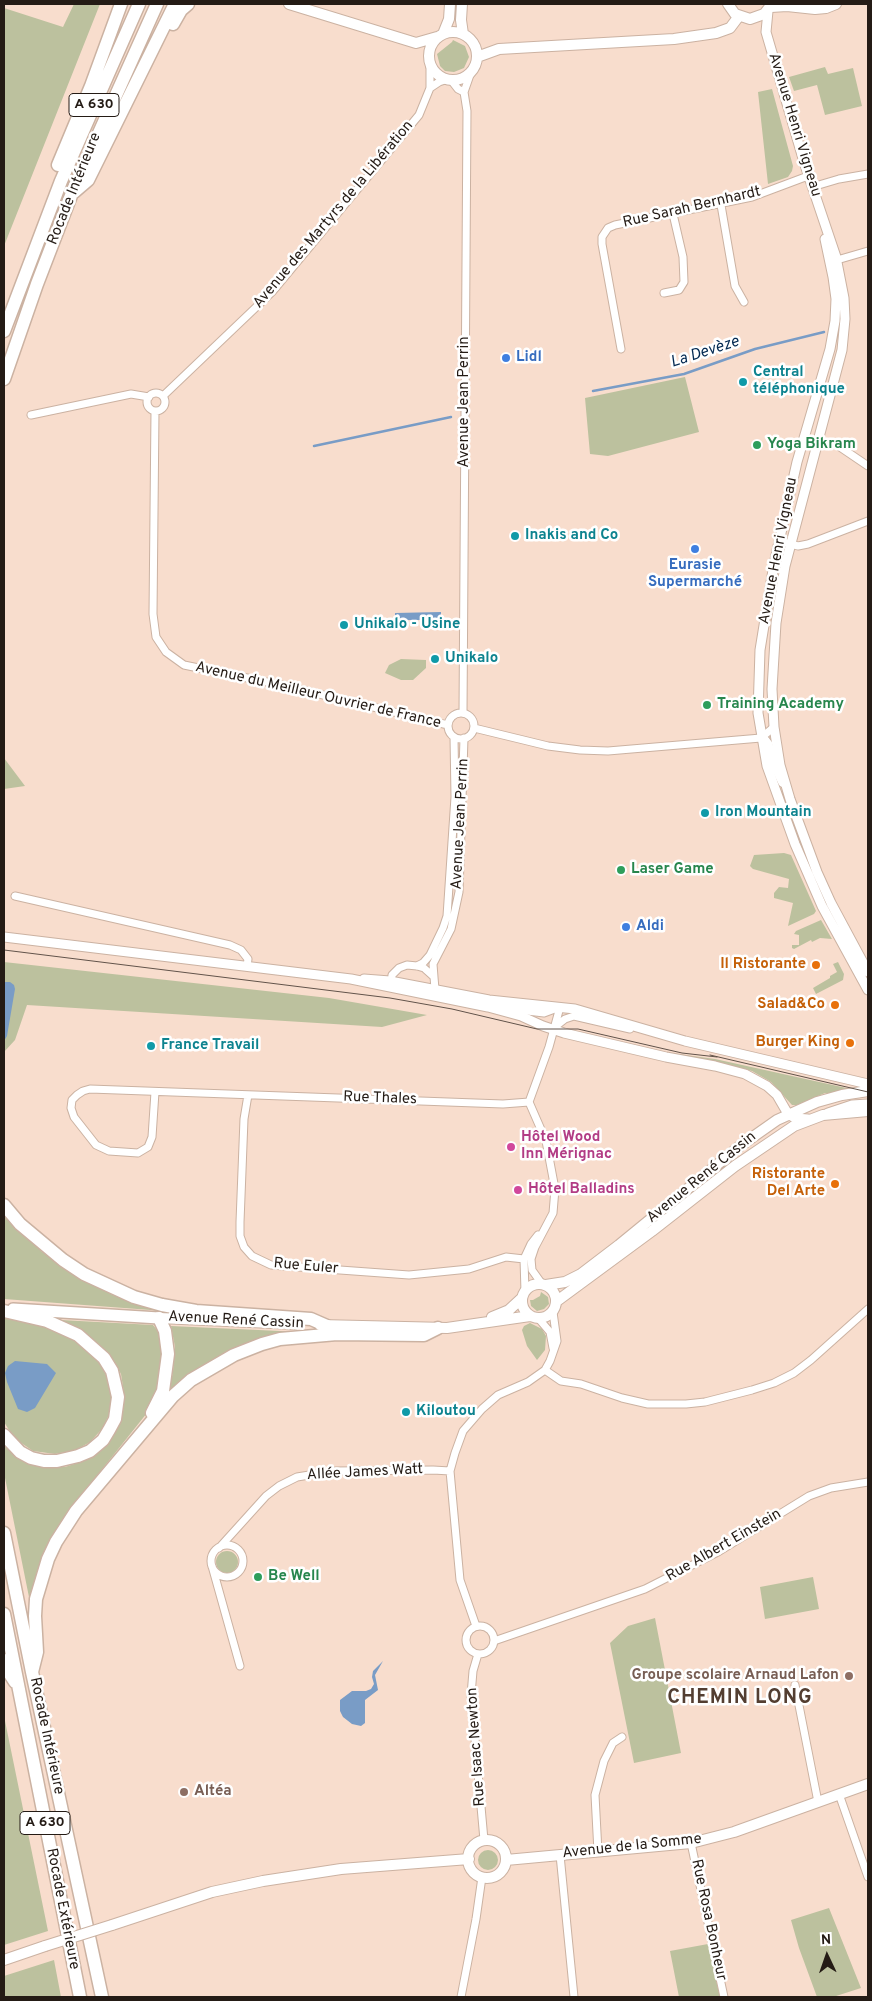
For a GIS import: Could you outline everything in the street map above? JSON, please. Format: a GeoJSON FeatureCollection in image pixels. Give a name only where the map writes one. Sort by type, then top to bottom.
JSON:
{"type":"FeatureCollection","features":[{"type":"Feature","properties":{"kind":"highway"},"geometry":{"type":"LineString","coordinates":[[50,207],[52,180],[91,86],[120,4]]}},
{"type":"Feature","properties":{"kind":"highway","name":"A 630"},"geometry":{"type":"LineString","coordinates":[[4,332],[50,207],[139,4]]}},
{"type":"Feature","properties":{"kind":"highway","name":"Rocade Intérieure"},"geometry":{"type":"LineString","coordinates":[[4,379],[37,284],[72,193],[157,4]]}},
{"type":"Feature","properties":{"kind":"highway"},"geometry":{"type":"LineString","coordinates":[[72,193],[88,180],[175,4]]}},
{"type":"Feature","properties":{"kind":"highway"},"geometry":{"type":"LineString","coordinates":[[127,101],[181,10],[188,4]]}},
{"type":"Feature","properties":{"kind":"highway"},"geometry":{"type":"LineString","coordinates":[[4,1205],[20,1224],[63,1260],[84,1274],[134,1297],[162,1305],[196,1311],[311,1320],[328,1326]]}},
{"type":"Feature","properties":{"kind":"highway"},"geometry":{"type":"LineString","coordinates":[[4,1310],[47,1321],[78,1335],[104,1358],[112,1371],[118,1397],[115,1419],[110,1430],[103,1440],[90,1451],[78,1456],[57,1461],[31,1458],[20,1452],[4,1435]]}},
{"type":"Feature","properties":{"kind":"highway"},"geometry":{"type":"LineString","coordinates":[[32,1672],[37,1652],[36,1599],[52,1551],[83,1496],[155,1410],[163,1391],[168,1354],[165,1331],[159,1318]]}},
{"type":"Feature","properties":{"kind":"highway"},"geometry":{"type":"LineString","coordinates":[[76,1511],[173,1396],[191,1380],[234,1355],[262,1344],[286,1338],[337,1334],[424,1335],[438,1328]]}},
{"type":"Feature","properties":{"kind":"highway","name":"Rocade Intérieure"},"geometry":{"type":"LineString","coordinates":[[4,1533],[102,1997]]}},
{"type":"Feature","properties":{"kind":"highway","name":"Rocade Extérieure"},"geometry":{"type":"LineString","coordinates":[[4,1614],[80,1997]]}},
{"type":"Feature","properties":{"kind":"highway"},"geometry":{"type":"LineString","coordinates":[[4,1660],[6,1668],[20,1690]]}},
{"type":"Feature","properties":{"kind":"main road"},"geometry":{"type":"LineString","coordinates":[[289,4],[416,43],[454,32],[463,34],[473,43],[477,56],[471,72],[460,79],[449,79],[439,76],[416,43]]}},
{"type":"Feature","properties":{"kind":"main road"},"geometry":{"type":"LineString","coordinates":[[429,61],[430,47],[440,36],[449,19],[450,4]]}},
{"type":"Feature","properties":{"kind":"main road"},"geometry":{"type":"LineString","coordinates":[[462,4],[461,20],[463,34]]}},
{"type":"Feature","properties":{"kind":"main road"},"geometry":{"type":"LineString","coordinates":[[728,4],[739,16],[750,19],[760,17],[770,7],[787,6],[815,9],[836,4]]}},
{"type":"Feature","properties":{"kind":"main road"},"geometry":{"type":"LineString","coordinates":[[477,56],[499,50],[674,40],[716,34],[730,28],[739,16]]}},
{"type":"Feature","properties":{"kind":"main road","name":"Avenue René Cassin"},"geometry":{"type":"LineString","coordinates":[[544,1285],[566,1282],[581,1274],[745,1142],[788,1114],[830,1098],[868,1091]]}},
{"type":"Feature","properties":{"kind":"main road","name":"Avenue René Cassin"},"geometry":{"type":"LineString","coordinates":[[557,1300],[652,1231],[741,1161],[780,1134],[823,1115],[868,1111]]}},
{"type":"Feature","properties":{"kind":"main road"},"geometry":{"type":"LineString","coordinates":[[544,1285],[554,1292],[557,1300],[553,1312],[549,1316],[535,1317],[523,1308],[524,1295],[532,1286],[544,1285]]}},
{"type":"Feature","properties":{"kind":"main road","name":"Avenue René Cassin"},"geometry":{"type":"LineString","coordinates":[[467,1326],[504,1312],[524,1295]]}},
{"type":"Feature","properties":{"kind":"main road","name":"Avenue René Cassin"},"geometry":{"type":"LineString","coordinates":[[4,1310],[328,1326],[438,1328],[535,1317]]}},
{"type":"Feature","properties":{"kind":"main road","name":"Avenue de la Somme"},"geometry":{"type":"LineString","coordinates":[[506,1860],[691,1844],[734,1832],[868,1784]]}},
{"type":"Feature","properties":{"kind":"main road"},"geometry":{"type":"LineString","coordinates":[[484,1840],[490,1840],[500,1845],[506,1854],[505,1865],[498,1874],[488,1877],[482,1877],[473,1870],[469,1859],[471,1849],[484,1840]]}},
{"type":"Feature","properties":{"kind":"main road"},"geometry":{"type":"LineString","coordinates":[[4,1960],[212,1892],[271,1879],[341,1869],[469,1859]]}},
{"type":"Feature","properties":{"kind":"street","name":"Avenue Henri Vigneau"},"geometry":{"type":"LineString","coordinates":[[770,7],[766,32],[834,258],[844,298],[845,319],[842,350],[790,543],[776,623],[772,689],[774,727],[780,765],[790,799],[817,872],[831,903],[868,972]]}},
{"type":"Feature","properties":{"kind":"street"},"geometry":{"type":"LineString","coordinates":[[750,19],[759,24],[766,32]]}},
{"type":"Feature","properties":{"kind":"street","name":"Avenue des Martyrs de la Libération"},"geometry":{"type":"LineString","coordinates":[[163,396],[272,292],[419,114],[430,88],[429,61]]}},
{"type":"Feature","properties":{"kind":"street","name":"Avenue Jean Perrin"},"geometry":{"type":"LineString","coordinates":[[463,713],[467,111],[464,92],[471,72]]}},
{"type":"Feature","properties":{"kind":"street"},"geometry":{"type":"LineString","coordinates":[[430,88],[439,82],[449,79],[458,89],[464,92]]}},
{"type":"Feature","properties":{"kind":"street"},"geometry":{"type":"LineString","coordinates":[[812,187],[839,179],[868,174]]}},
{"type":"Feature","properties":{"kind":"street","name":"Rue Sarah Bernhardt"},"geometry":{"type":"LineString","coordinates":[[621,348],[602,244],[602,237],[608,228],[752,197],[808,176]]}},
{"type":"Feature","properties":{"kind":"street"},"geometry":{"type":"LineString","coordinates":[[721,205],[735,286],[744,302]]}},
{"type":"Feature","properties":{"kind":"street"},"geometry":{"type":"LineString","coordinates":[[664,293],[679,290],[684,282],[683,257],[673,214]]}},
{"type":"Feature","properties":{"kind":"street"},"geometry":{"type":"LineString","coordinates":[[834,258],[868,251]]}},
{"type":"Feature","properties":{"kind":"street","name":"Avenue Henri Vigneau"},"geometry":{"type":"LineString","coordinates":[[834,258],[836,299],[832,339],[797,462],[779,541],[760,650],[758,713],[767,766],[807,875],[868,990]]}},
{"type":"Feature","properties":{"kind":"street"},"geometry":{"type":"LineString","coordinates":[[31,416],[131,394],[149,397],[158,394],[163,396],[165,405],[161,410],[155,411],[148,406],[149,397]]}},
{"type":"Feature","properties":{"kind":"street","name":"Avenue du Meilleur Ouvrier de France"},"geometry":{"type":"LineString","coordinates":[[155,411],[153,614],[156,637],[166,652],[184,665],[286,686],[448,725]]}},
{"type":"Feature","properties":{"kind":"street"},"geometry":{"type":"LineString","coordinates":[[840,446],[868,466]]}},
{"type":"Feature","properties":{"kind":"street"},"geometry":{"type":"LineString","coordinates":[[779,541],[798,546],[808,544],[868,521]]}},
{"type":"Feature","properties":{"kind":"street"},"geometry":{"type":"LineString","coordinates":[[463,713],[472,720],[474,728],[471,735],[464,738],[454,737],[448,725],[455,715],[463,713]]}},
{"type":"Feature","properties":{"kind":"street"},"geometry":{"type":"LineString","coordinates":[[474,728],[548,746],[608,751],[761,738],[774,727]]}},
{"type":"Feature","properties":{"kind":"street","name":"Avenue Jean Perrin"},"geometry":{"type":"LineString","coordinates":[[417,966],[423,963],[430,955],[443,928],[447,912],[454,797],[454,737]]}},
{"type":"Feature","properties":{"kind":"street","name":"Avenue Jean Perrin"},"geometry":{"type":"LineString","coordinates":[[436,989],[433,964],[445,943],[455,914],[458,892],[464,738]]}},
{"type":"Feature","properties":{"kind":"street","name":"Avenue Henri Vigneau"},"geometry":{"type":"LineString","coordinates":[[761,738],[769,744],[774,766],[790,799]]}},
{"type":"Feature","properties":{"kind":"street"},"geometry":{"type":"LineString","coordinates":[[15,896],[230,945],[240,950],[248,959],[247,966]]}},
{"type":"Feature","properties":{"kind":"street"},"geometry":{"type":"LineString","coordinates":[[447,912],[455,914]]}},
{"type":"Feature","properties":{"kind":"street"},"geometry":{"type":"LineString","coordinates":[[4,937],[351,979],[390,981],[489,1000],[560,1007],[586,1012],[718,1050],[868,1084]]}},
{"type":"Feature","properties":{"kind":"street"},"geometry":{"type":"LineString","coordinates":[[390,981],[392,975],[399,968],[408,965],[424,968],[434,977]]}},
{"type":"Feature","properties":{"kind":"street"},"geometry":{"type":"LineString","coordinates":[[351,979],[396,990],[488,1007],[555,1028],[657,1055],[745,1074],[767,1086],[776,1095],[788,1114],[795,1118],[808,1120]]}},
{"type":"Feature","properties":{"kind":"street"},"geometry":{"type":"LineString","coordinates":[[390,981],[396,990]]}},
{"type":"Feature","properties":{"kind":"street"},"geometry":{"type":"LineString","coordinates":[[423,994],[429,994],[436,989]]}},
{"type":"Feature","properties":{"kind":"street"},"geometry":{"type":"LineString","coordinates":[[488,1007],[544,1013],[560,1007]]}},
{"type":"Feature","properties":{"kind":"street"},"geometry":{"type":"LineString","coordinates":[[544,1285],[532,1270],[531,1258],[555,1206],[555,1189],[546,1141],[529,1102],[555,1028],[560,1007]]}},
{"type":"Feature","properties":{"kind":"street"},"geometry":{"type":"LineString","coordinates":[[555,1028],[565,1019],[574,1016],[655,1032]]}},
{"type":"Feature","properties":{"kind":"street","name":"Rue Thales"},"geometry":{"type":"LineString","coordinates":[[155,1092],[152,1137],[148,1147],[138,1153],[109,1151],[96,1145],[74,1117],[71,1108],[72,1100],[86,1090],[155,1092],[248,1095],[503,1104],[529,1102]]}},
{"type":"Feature","properties":{"kind":"street","name":"Rue Euler"},"geometry":{"type":"LineString","coordinates":[[248,1095],[244,1119],[240,1222],[242,1242],[252,1256],[271,1265],[409,1275],[468,1269],[506,1257],[524,1259]]}},
{"type":"Feature","properties":{"kind":"street"},"geometry":{"type":"LineString","coordinates":[[823,1115],[852,1104],[868,1104]]}},
{"type":"Feature","properties":{"kind":"street"},"geometry":{"type":"LineString","coordinates":[[524,1295],[524,1259],[531,1244],[546,1228]]}},
{"type":"Feature","properties":{"kind":"street"},"geometry":{"type":"LineString","coordinates":[[545,1370],[561,1381],[581,1384],[622,1398],[648,1404],[705,1402],[774,1383],[794,1373],[868,1309]]}},
{"type":"Feature","properties":{"kind":"street"},"geometry":{"type":"LineString","coordinates":[[476,1626],[460,1580],[450,1471],[459,1441],[472,1419],[494,1398],[528,1382],[545,1370],[557,1340],[553,1312]]}},
{"type":"Feature","properties":{"kind":"street"},"geometry":{"type":"LineString","coordinates":[[535,1317],[550,1332],[553,1346],[552,1356]]}},
{"type":"Feature","properties":{"kind":"street","name":"Allée James Watt"},"geometry":{"type":"LineString","coordinates":[[219,1548],[266,1496],[279,1486],[297,1477],[334,1471],[450,1471]]}},
{"type":"Feature","properties":{"kind":"street","name":"Rue Albert Einstein"},"geometry":{"type":"LineString","coordinates":[[494,1641],[645,1589],[718,1552],[809,1496],[831,1488],[868,1482]]}},
{"type":"Feature","properties":{"kind":"street"},"geometry":{"type":"LineString","coordinates":[[212,1566],[218,1574],[228,1577],[238,1574],[243,1565],[242,1554],[234,1547],[229,1546],[219,1548],[212,1556],[212,1566],[214,1581],[240,1666]]}},
{"type":"Feature","properties":{"kind":"street"},"geometry":{"type":"LineString","coordinates":[[476,1626],[487,1628],[492,1634],[494,1641],[486,1652],[478,1654],[469,1649],[465,1640],[468,1631],[476,1626]]}},
{"type":"Feature","properties":{"kind":"street","name":"Rue Isaac Newton"},"geometry":{"type":"LineString","coordinates":[[478,1654],[473,1671],[471,1695],[484,1840]]}},
{"type":"Feature","properties":{"kind":"street"},"geometry":{"type":"LineString","coordinates":[[795,1685],[818,1802]]}},
{"type":"Feature","properties":{"kind":"street"},"geometry":{"type":"LineString","coordinates":[[598,1852],[595,1795],[604,1761],[613,1743],[622,1737]]}},
{"type":"Feature","properties":{"kind":"street"},"geometry":{"type":"LineString","coordinates":[[839,1794],[868,1877]]}},
{"type":"Feature","properties":{"kind":"street","name":"Rue Rosa Bonheur"},"geometry":{"type":"LineString","coordinates":[[691,1844],[724,1997]]}},
{"type":"Feature","properties":{"kind":"street"},"geometry":{"type":"LineString","coordinates":[[560,1855],[574,1997]]}},
{"type":"Feature","properties":{"kind":"street"},"geometry":{"type":"LineString","coordinates":[[461,1997],[482,1877]]}},
{"type":"Feature","properties":{"kind":"green space"},"geometry":{"type":"Polygon","coordinates":[[[74,4],[100,4],[4,246],[4,8],[63,27],[74,4]]]}},
{"type":"Feature","properties":{"kind":"green space"},"geometry":{"type":"Polygon","coordinates":[[[453,40],[465,46],[469,57],[464,68],[454,72],[445,71],[440,66],[437,54],[453,40]]]}},
{"type":"Feature","properties":{"kind":"green space"},"geometry":{"type":"Polygon","coordinates":[[[825,67],[828,74],[853,68],[862,106],[825,115],[817,85],[794,91],[789,77],[825,67]]]}},
{"type":"Feature","properties":{"kind":"green space"},"geometry":{"type":"Polygon","coordinates":[[[772,89],[793,166],[788,177],[768,184],[758,92],[772,89]]]}},
{"type":"Feature","properties":{"kind":"green space"},"geometry":{"type":"Polygon","coordinates":[[[685,377],[699,432],[608,456],[590,454],[585,398],[685,377]]]}},
{"type":"Feature","properties":{"kind":"green space"},"geometry":{"type":"Polygon","coordinates":[[[401,659],[426,660],[426,668],[413,680],[401,680],[385,673],[389,665],[401,659]]]}},
{"type":"Feature","properties":{"kind":"green space"},"geometry":{"type":"Polygon","coordinates":[[[4,758],[25,786],[4,789],[4,758]]]}},
{"type":"Feature","properties":{"kind":"green space"},"geometry":{"type":"Polygon","coordinates":[[[784,853],[791,855],[816,911],[814,914],[788,926],[793,903],[774,898],[774,893],[779,887],[788,888],[789,879],[753,869],[750,866],[754,855],[784,853]]]}},
{"type":"Feature","properties":{"kind":"green space"},"geometry":{"type":"Polygon","coordinates":[[[821,920],[832,939],[820,938],[812,942],[811,940],[794,949],[792,948],[792,945],[799,945],[799,935],[794,934],[796,931],[821,920]]]}},
{"type":"Feature","properties":{"kind":"green space"},"geometry":{"type":"Polygon","coordinates":[[[4,962],[329,998],[427,1015],[382,1027],[27,1005],[15,1040],[4,1052],[4,962]]]}},
{"type":"Feature","properties":{"kind":"green space"},"geometry":{"type":"Polygon","coordinates":[[[838,962],[844,974],[843,980],[816,994],[813,988],[837,972],[833,964],[838,962]]]}},
{"type":"Feature","properties":{"kind":"green space"},"geometry":{"type":"Polygon","coordinates":[[[671,1053],[715,1059],[851,1089],[825,1093],[797,1105],[792,1105],[771,1082],[752,1071],[708,1060],[670,1056],[671,1053]]]}},
{"type":"Feature","properties":{"kind":"green space"},"geometry":{"type":"Polygon","coordinates":[[[4,1212],[41,1251],[72,1274],[113,1295],[164,1311],[4,1299],[4,1212]]]}},
{"type":"Feature","properties":{"kind":"green space"},"geometry":{"type":"Polygon","coordinates":[[[541,1292],[548,1297],[549,1304],[544,1309],[537,1311],[531,1306],[530,1300],[540,1296],[541,1292]]]}},
{"type":"Feature","properties":{"kind":"green space"},"geometry":{"type":"Polygon","coordinates":[[[4,1317],[30,1321],[62,1333],[88,1349],[103,1368],[111,1388],[111,1410],[103,1428],[90,1442],[76,1450],[55,1454],[33,1451],[14,1438],[4,1422],[4,1317]]]}},
{"type":"Feature","properties":{"kind":"green space"},"geometry":{"type":"Polygon","coordinates":[[[61,1320],[153,1325],[162,1336],[163,1352],[157,1392],[147,1413],[76,1502],[31,1607],[4,1473],[4,1444],[24,1461],[44,1467],[65,1467],[86,1460],[104,1448],[116,1431],[123,1412],[124,1393],[121,1374],[111,1357],[85,1332],[61,1320]]]}},
{"type":"Feature","properties":{"kind":"green space"},"geometry":{"type":"Polygon","coordinates":[[[530,1323],[542,1329],[546,1336],[545,1350],[537,1360],[527,1346],[522,1330],[524,1326],[530,1323]]]}},
{"type":"Feature","properties":{"kind":"green space"},"geometry":{"type":"Polygon","coordinates":[[[171,1326],[302,1332],[271,1337],[169,1393],[175,1347],[171,1326]]]}},
{"type":"Feature","properties":{"kind":"green space"},"geometry":{"type":"Polygon","coordinates":[[[227,1551],[235,1554],[238,1562],[235,1570],[227,1573],[219,1570],[216,1562],[219,1554],[227,1551]]]}},
{"type":"Feature","properties":{"kind":"green space"},"geometry":{"type":"Polygon","coordinates":[[[813,1577],[819,1609],[765,1619],[760,1587],[813,1577]]]}},
{"type":"Feature","properties":{"kind":"green space"},"geometry":{"type":"Polygon","coordinates":[[[655,1618],[681,1753],[634,1763],[610,1643],[628,1626],[655,1618]]]}},
{"type":"Feature","properties":{"kind":"green space"},"geometry":{"type":"Polygon","coordinates":[[[4,1716],[48,1931],[4,1945],[4,1716]]]}},
{"type":"Feature","properties":{"kind":"green space"},"geometry":{"type":"Polygon","coordinates":[[[488,1850],[495,1853],[498,1860],[495,1867],[488,1870],[481,1867],[478,1860],[481,1853],[488,1850]]]}},
{"type":"Feature","properties":{"kind":"green space"},"geometry":{"type":"Polygon","coordinates":[[[829,1908],[861,1988],[833,1997],[817,1997],[791,1920],[829,1908]]]}},
{"type":"Feature","properties":{"kind":"green space"},"geometry":{"type":"Polygon","coordinates":[[[708,1944],[720,1997],[679,1997],[670,1951],[708,1944]]]}},
{"type":"Feature","properties":{"kind":"green space"},"geometry":{"type":"Polygon","coordinates":[[[54,1960],[61,1997],[4,1997],[4,1976],[54,1960]]]}},
{"type":"Feature","properties":{"kind":"water"},"geometry":{"type":"Polygon","coordinates":[[[441,612],[441,620],[395,620],[395,613],[441,612]]]}},
{"type":"Feature","properties":{"kind":"water"},"geometry":{"type":"Polygon","coordinates":[[[4,982],[10,982],[14,985],[15,989],[7,1036],[4,1041],[4,982]]]}},
{"type":"Feature","properties":{"kind":"water"},"geometry":{"type":"Polygon","coordinates":[[[15,1361],[47,1364],[56,1373],[35,1408],[27,1412],[18,1409],[7,1382],[5,1373],[8,1366],[15,1361]]]}},
{"type":"Feature","properties":{"kind":"water"},"geometry":{"type":"Polygon","coordinates":[[[383,1661],[375,1675],[378,1690],[365,1700],[365,1723],[361,1726],[352,1724],[343,1717],[340,1711],[340,1700],[352,1691],[371,1689],[374,1684],[373,1671],[383,1661]]]}},
{"type":"Feature","properties":{"kind":"waterway","name":"La Devèze"},"geometry":{"type":"LineString","coordinates":[[593,391],[684,374],[755,349],[824,332]]}},
{"type":"Feature","properties":{"kind":"waterway","name":"La Devèze"},"geometry":{"type":"LineString","coordinates":[[314,446],[451,417]]}},
{"type":"Feature","properties":{"kind":"tram line"},"geometry":{"type":"LineString","coordinates":[[4,950],[390,998],[452,1009],[537,1029],[578,1029],[682,1053],[717,1057]]}},
{"type":"Feature","properties":{"kind":"tram line"},"geometry":{"type":"LineString","coordinates":[[710,1055],[868,1092]]}},
{"type":"Feature","properties":{"kind":"place","name":"Lidl"},"geometry":{"type":"Point","coordinates":[506,358]}},
{"type":"Feature","properties":{"kind":"place","name":"Central téléphonique"},"geometry":{"type":"Point","coordinates":[743,382]}},
{"type":"Feature","properties":{"kind":"place","name":"Yoga Bikram"},"geometry":{"type":"Point","coordinates":[757,445]}},
{"type":"Feature","properties":{"kind":"place","name":"Inakis and Co"},"geometry":{"type":"Point","coordinates":[515,536]}},
{"type":"Feature","properties":{"kind":"place","name":"Eurasie Supermarché"},"geometry":{"type":"Point","coordinates":[695,549]}},
{"type":"Feature","properties":{"kind":"place","name":"Unikalo - Usine"},"geometry":{"type":"Point","coordinates":[344,625]}},
{"type":"Feature","properties":{"kind":"place","name":"Unikalo"},"geometry":{"type":"Point","coordinates":[435,659]}},
{"type":"Feature","properties":{"kind":"place","name":"Training Academy"},"geometry":{"type":"Point","coordinates":[707,705]}},
{"type":"Feature","properties":{"kind":"place","name":"Iron Mountain"},"geometry":{"type":"Point","coordinates":[705,813]}},
{"type":"Feature","properties":{"kind":"place","name":"Laser Game"},"geometry":{"type":"Point","coordinates":[621,870]}},
{"type":"Feature","properties":{"kind":"place","name":"Aldi"},"geometry":{"type":"Point","coordinates":[626,927]}},
{"type":"Feature","properties":{"kind":"place","name":"Il Ristorante"},"geometry":{"type":"Point","coordinates":[816,965]}},
{"type":"Feature","properties":{"kind":"place","name":"Salad&Co"},"geometry":{"type":"Point","coordinates":[835,1005]}},
{"type":"Feature","properties":{"kind":"place","name":"Burger King"},"geometry":{"type":"Point","coordinates":[850,1043]}},
{"type":"Feature","properties":{"kind":"place","name":"France Travail"},"geometry":{"type":"Point","coordinates":[151,1046]}},
{"type":"Feature","properties":{"kind":"place","name":"Hôtel Wood Inn Mérignac"},"geometry":{"type":"Point","coordinates":[511,1147]}},
{"type":"Feature","properties":{"kind":"place","name":"Ristorante Del Arte"},"geometry":{"type":"Point","coordinates":[835,1184]}},
{"type":"Feature","properties":{"kind":"place","name":"Hôtel Balladins"},"geometry":{"type":"Point","coordinates":[518,1190]}},
{"type":"Feature","properties":{"kind":"place","name":"Kiloutou"},"geometry":{"type":"Point","coordinates":[406,1412]}},
{"type":"Feature","properties":{"kind":"place","name":"Be Well"},"geometry":{"type":"Point","coordinates":[258,1577]}},
{"type":"Feature","properties":{"kind":"place","name":"Groupe scolaire Arnaud Lafon"},"geometry":{"type":"Point","coordinates":[849,1676]}},
{"type":"Feature","properties":{"kind":"place","name":"Altéa"},"geometry":{"type":"Point","coordinates":[184,1792]}},
{"type":"Feature","properties":{"kind":"district","name":"CHEMIN LONG"},"geometry":{"type":"Point","coordinates":[740,1699]}}]}
